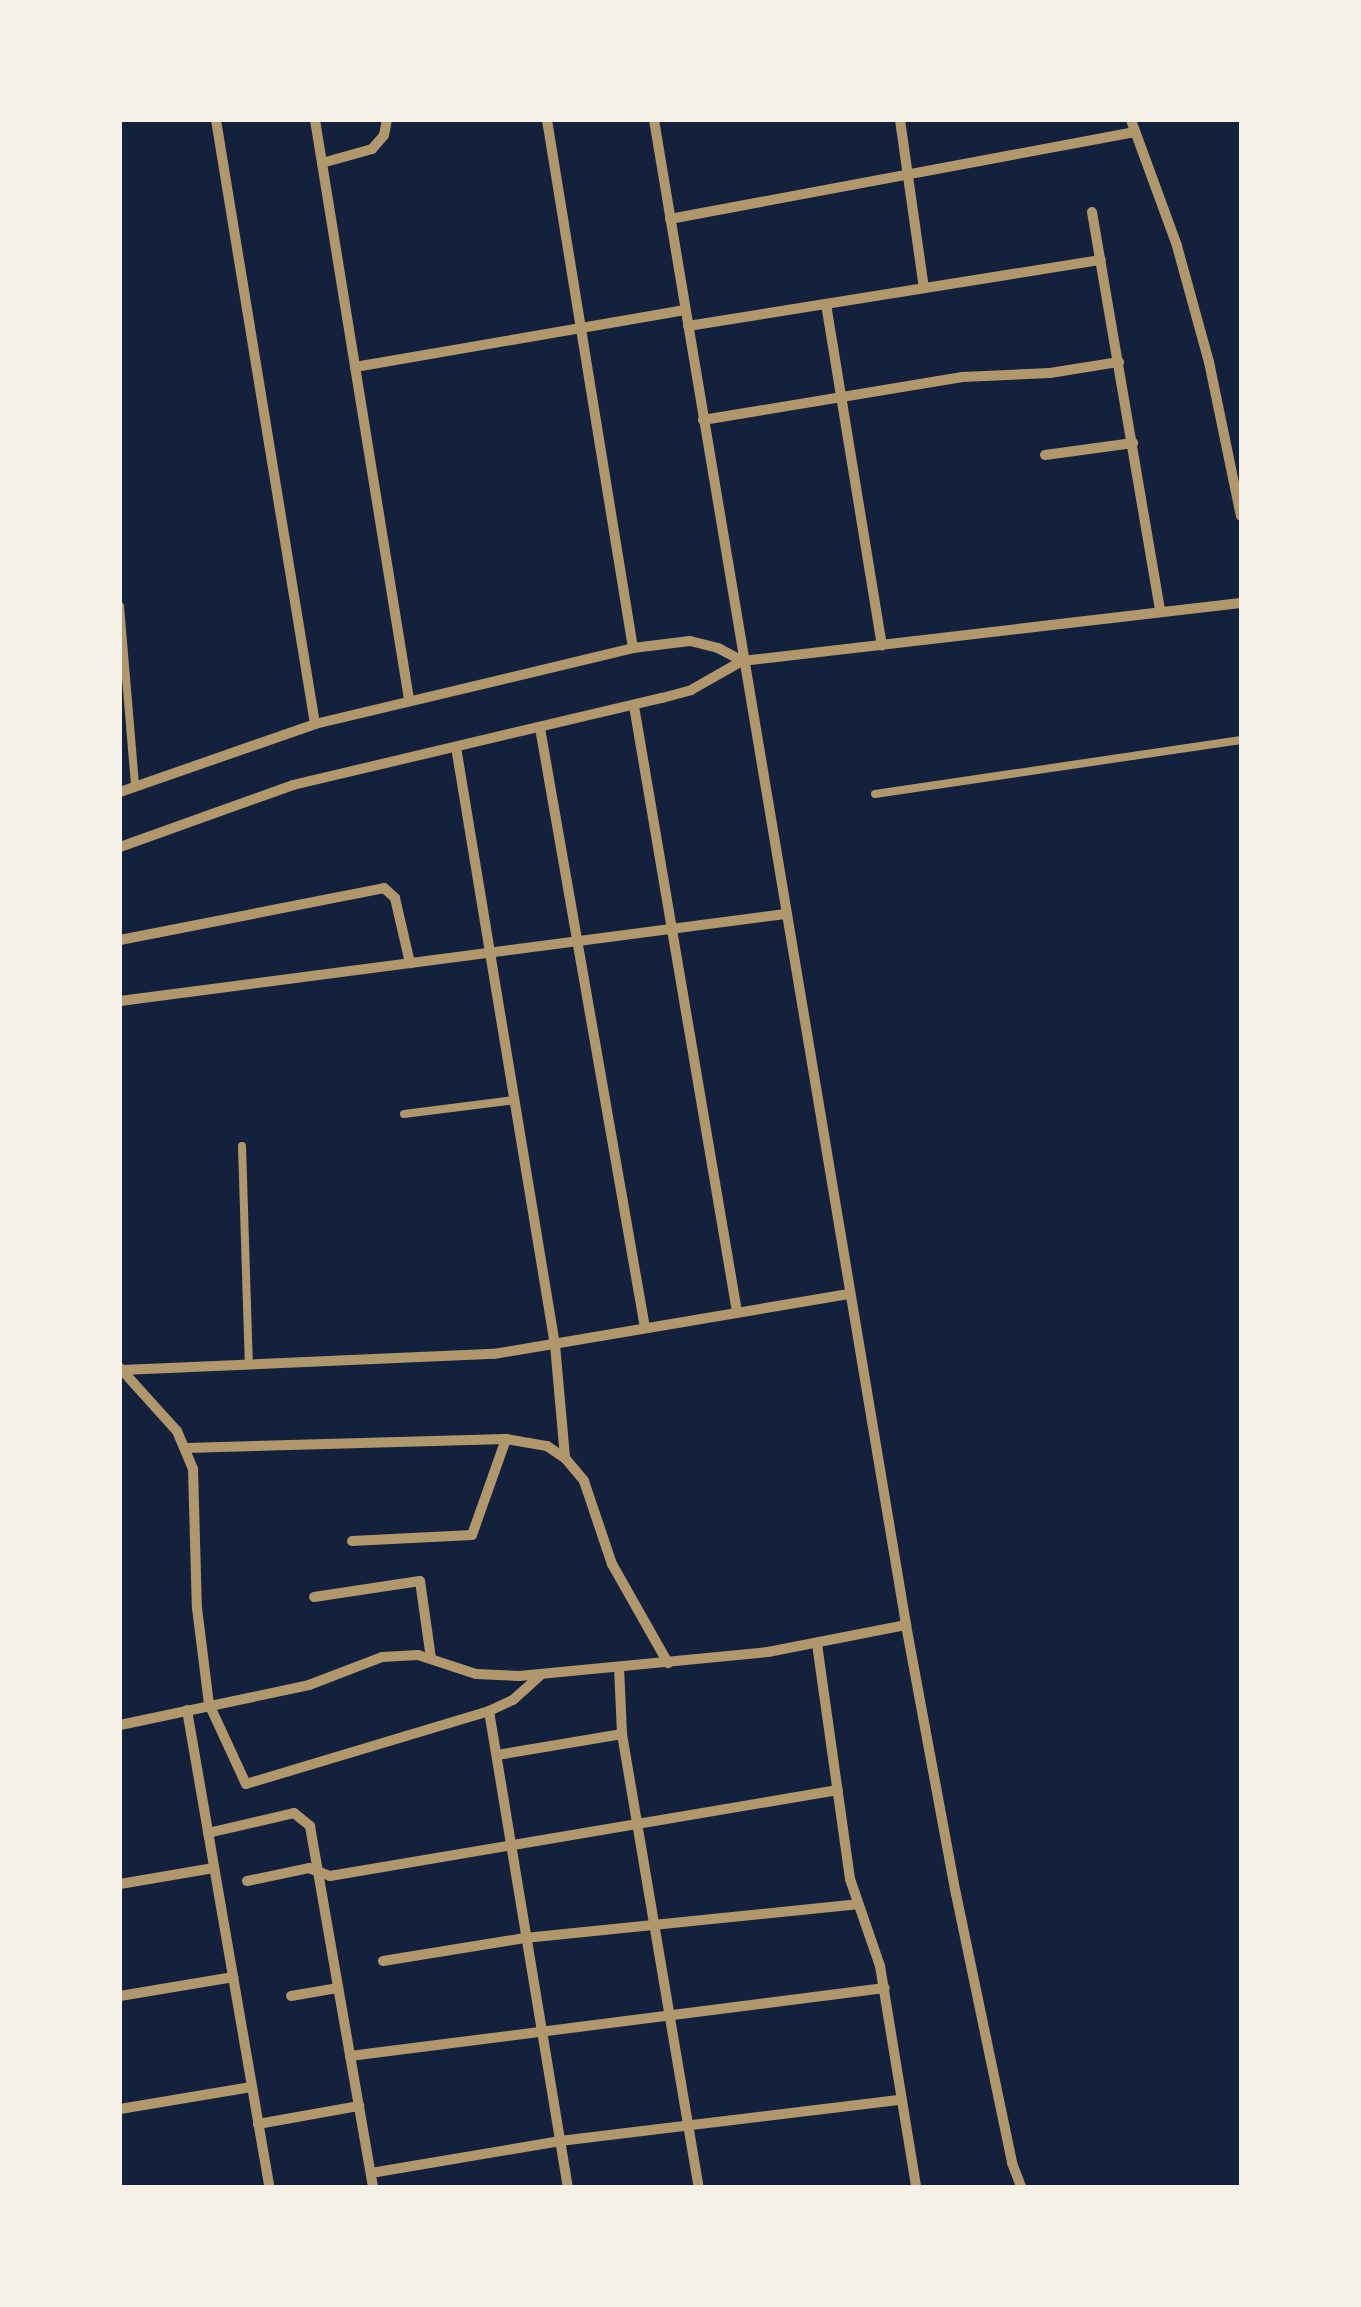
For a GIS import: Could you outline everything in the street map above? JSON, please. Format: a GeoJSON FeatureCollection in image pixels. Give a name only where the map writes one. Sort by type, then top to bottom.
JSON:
{"type":"FeatureCollection","features":[{"type":"Feature","properties":{"kind":"street"},"geometry":{"type":"LineString","coordinates":[[216,120],[314,724]]}},
{"type":"Feature","properties":{"kind":"street"},"geometry":{"type":"LineString","coordinates":[[315,120],[408,698]]}},
{"type":"Feature","properties":{"kind":"street"},"geometry":{"type":"LineString","coordinates":[[322,163],[372,148],[384,135],[387,120]]}},
{"type":"Feature","properties":{"kind":"street"},"geometry":{"type":"LineString","coordinates":[[547,120],[633,648]]}},
{"type":"Feature","properties":{"kind":"street"},"geometry":{"type":"LineString","coordinates":[[669,120],[654,121],[906,1625],[956,1894],[1012,2163],[1021,2187]]}},
{"type":"Feature","properties":{"kind":"street"},"geometry":{"type":"LineString","coordinates":[[900,120],[924,288]]}},
{"type":"Feature","properties":{"kind":"street"},"geometry":{"type":"LineString","coordinates":[[670,219],[1133,126],[1176,246],[1205,345],[1241,516]]}},
{"type":"Feature","properties":{"kind":"street"},"geometry":{"type":"LineString","coordinates":[[1092,212],[1160,611]]}},
{"type":"Feature","properties":{"kind":"street"},"geometry":{"type":"LineString","coordinates":[[688,326],[1101,260]]}},
{"type":"Feature","properties":{"kind":"street"},"geometry":{"type":"LineString","coordinates":[[826,304],[882,644]]}},
{"type":"Feature","properties":{"kind":"street"},"geometry":{"type":"LineString","coordinates":[[355,368],[685,310]]}},
{"type":"Feature","properties":{"kind":"street"},"geometry":{"type":"LineString","coordinates":[[703,420],[962,377],[1050,373],[1120,362]]}},
{"type":"Feature","properties":{"kind":"street"},"geometry":{"type":"LineString","coordinates":[[1044,455],[1133,443]]}},
{"type":"Feature","properties":{"kind":"street"},"geometry":{"type":"LineString","coordinates":[[120,846],[293,785],[691,690],[742,661],[1241,602]]}},
{"type":"Feature","properties":{"kind":"street"},"geometry":{"type":"LineString","coordinates":[[120,792],[314,724],[408,698],[633,648],[690,641],[718,648],[742,661]]}},
{"type":"Feature","properties":{"kind":"street"},"geometry":{"type":"LineString","coordinates":[[634,706],[737,1312]]}},
{"type":"Feature","properties":{"kind":"street"},"geometry":{"type":"LineString","coordinates":[[540,728],[645,1328]]}},
{"type":"Feature","properties":{"kind":"street"},"geometry":{"type":"LineString","coordinates":[[456,747],[556,1344],[565,1458]]}},
{"type":"Feature","properties":{"kind":"street"},"geometry":{"type":"LineString","coordinates":[[120,940],[384,888],[395,898],[410,963]]}},
{"type":"Feature","properties":{"kind":"street"},"geometry":{"type":"LineString","coordinates":[[120,1001],[785,914]]}},
{"type":"Feature","properties":{"kind":"street"},"geometry":{"type":"LineString","coordinates":[[121,1369],[494,1354],[850,1294]]}},
{"type":"Feature","properties":{"kind":"street"},"geometry":{"type":"LineString","coordinates":[[121,1369],[166,1416],[186,1448],[196,1490],[197,1608],[209,1704],[243,1780],[250,1786],[490,1711],[513,1700],[542,1674]]}},
{"type":"Feature","properties":{"kind":"street"},"geometry":{"type":"LineString","coordinates":[[352,1541],[471,1536],[506,1440]]}},
{"type":"Feature","properties":{"kind":"street"},"geometry":{"type":"LineString","coordinates":[[186,1448],[506,1440],[537,1443],[565,1458],[584,1481],[612,1564],[668,1663]]}},
{"type":"Feature","properties":{"kind":"street"},"geometry":{"type":"LineString","coordinates":[[314,1597],[420,1581],[430,1658]]}},
{"type":"Feature","properties":{"kind":"street"},"geometry":{"type":"LineString","coordinates":[[120,1725],[294,1689],[382,1657],[430,1658],[476,1674],[542,1674],[817,1644],[906,1625]]}},
{"type":"Feature","properties":{"kind":"street"},"geometry":{"type":"LineString","coordinates":[[817,1644],[857,1904],[885,1988],[916,2187]]}},
{"type":"Feature","properties":{"kind":"street"},"geometry":{"type":"LineString","coordinates":[[619,1667],[622,1734],[699,2187]]}},
{"type":"Feature","properties":{"kind":"street"},"geometry":{"type":"LineString","coordinates":[[187,1710],[269,2187]]}},
{"type":"Feature","properties":{"kind":"street"},"geometry":{"type":"LineString","coordinates":[[490,1711],[568,2187]]}},
{"type":"Feature","properties":{"kind":"street"},"geometry":{"type":"LineString","coordinates":[[496,1755],[622,1734]]}},
{"type":"Feature","properties":{"kind":"street"},"geometry":{"type":"LineString","coordinates":[[248,1880],[317,1869],[330,1876],[510,1842],[838,1790]]}},
{"type":"Feature","properties":{"kind":"street"},"geometry":{"type":"LineString","coordinates":[[208,1833],[299,1814],[310,1826],[373,2187]]}},
{"type":"Feature","properties":{"kind":"street"},"geometry":{"type":"LineString","coordinates":[[120,1884],[214,1868]]}},
{"type":"Feature","properties":{"kind":"street"},"geometry":{"type":"LineString","coordinates":[[383,1961],[525,1938],[857,1904]]}},
{"type":"Feature","properties":{"kind":"street"},"geometry":{"type":"LineString","coordinates":[[120,1996],[232,1977]]}},
{"type":"Feature","properties":{"kind":"street"},"geometry":{"type":"LineString","coordinates":[[291,1996],[338,1988]]}},
{"type":"Feature","properties":{"kind":"street"},"geometry":{"type":"LineString","coordinates":[[350,2056],[885,1988]]}},
{"type":"Feature","properties":{"kind":"street"},"geometry":{"type":"LineString","coordinates":[[120,2109],[252,2087]]}},
{"type":"Feature","properties":{"kind":"street"},"geometry":{"type":"LineString","coordinates":[[371,2174],[560,2141],[901,2100]]}},
{"type":"Feature","properties":{"kind":"street"},"geometry":{"type":"LineString","coordinates":[[258,2124],[359,2106]]}},
{"type":"Feature","properties":{"kind":"lane"},"geometry":{"type":"LineString","coordinates":[[120,606],[135,786]]}},
{"type":"Feature","properties":{"kind":"lane"},"geometry":{"type":"LineString","coordinates":[[875,794],[1241,740]]}},
{"type":"Feature","properties":{"kind":"lane"},"geometry":{"type":"LineString","coordinates":[[404,1114],[515,1100]]}},
{"type":"Feature","properties":{"kind":"lane"},"geometry":{"type":"LineString","coordinates":[[242,1146],[249,1365]]}}]}
